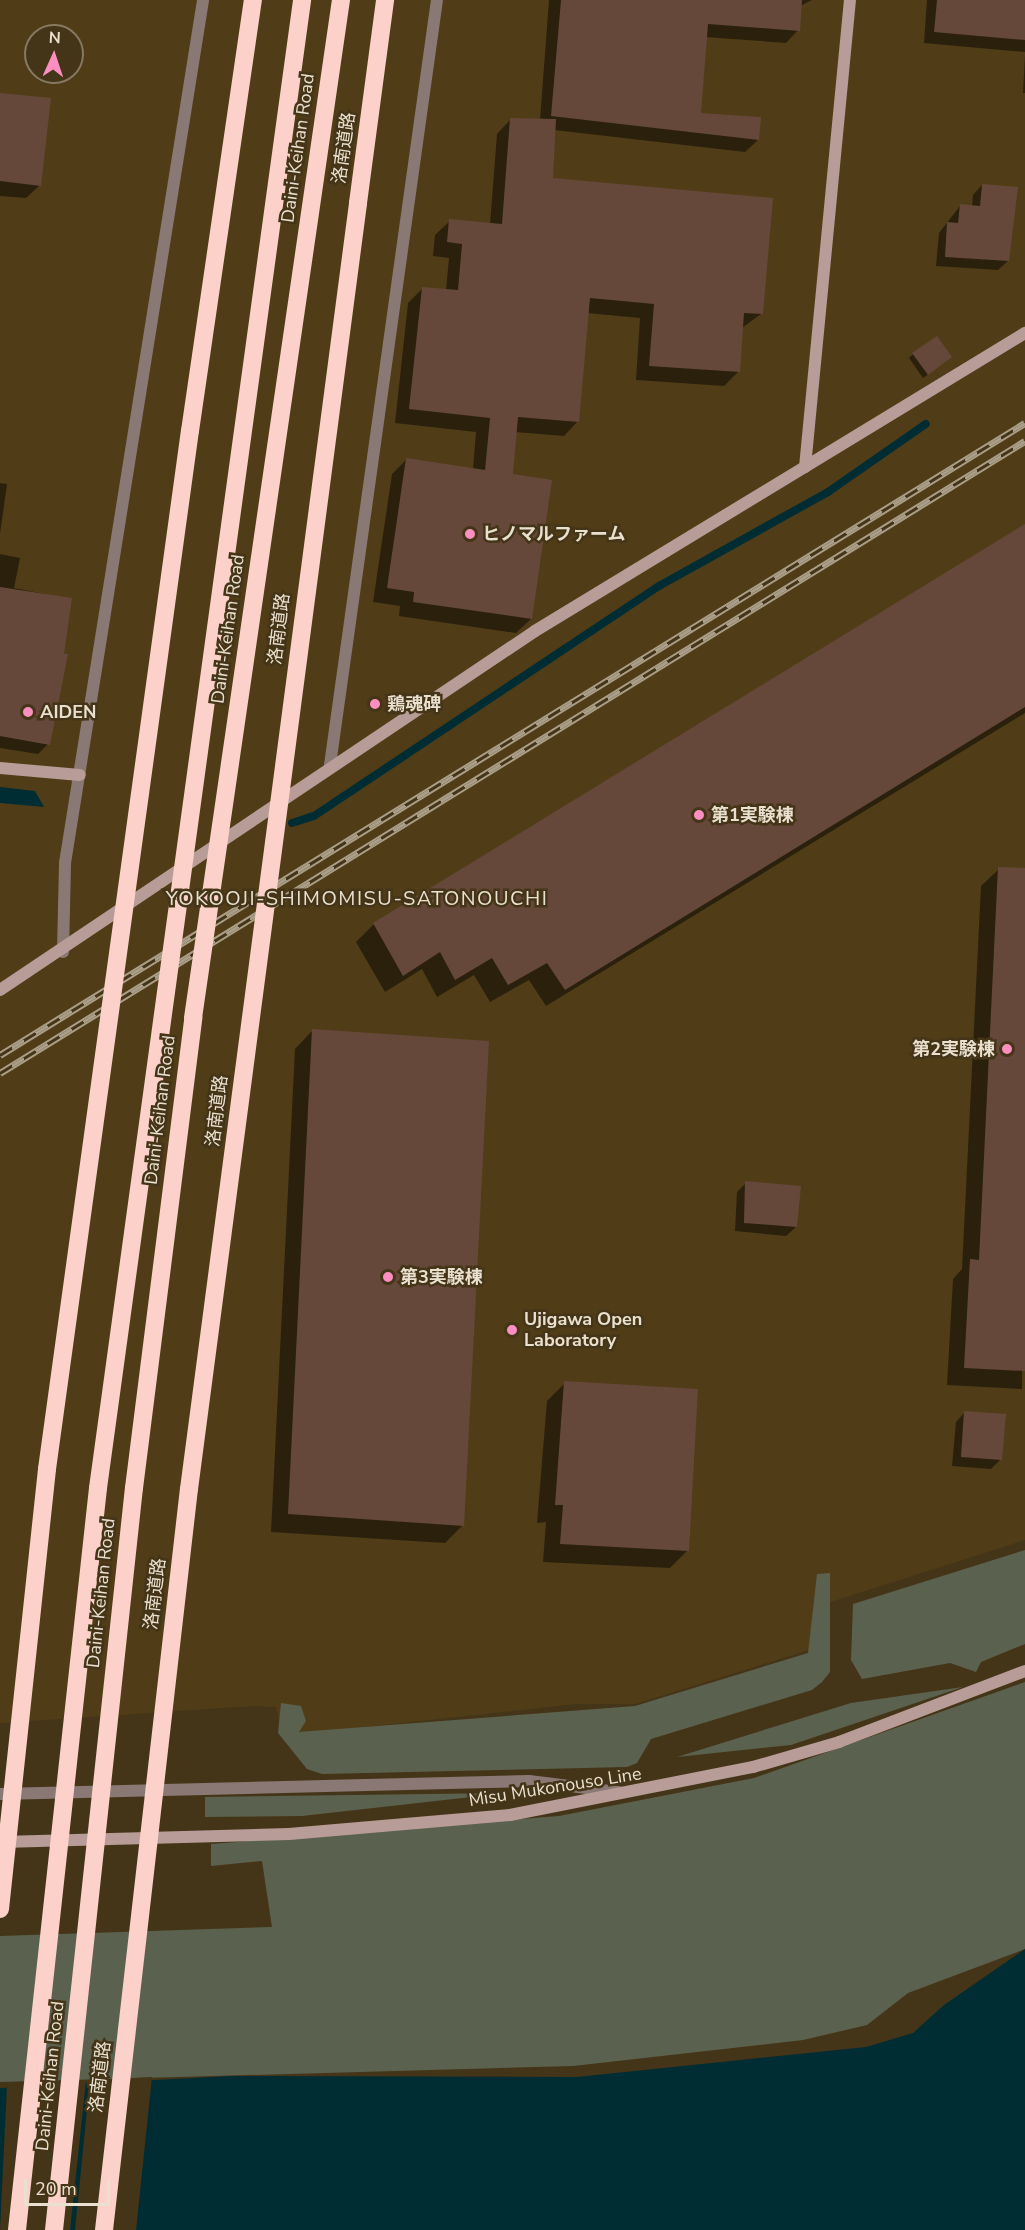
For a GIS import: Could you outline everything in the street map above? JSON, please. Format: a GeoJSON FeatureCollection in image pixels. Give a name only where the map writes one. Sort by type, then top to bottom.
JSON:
{"type":"FeatureCollection","features":[{"type":"Feature","properties":{"kind":"highway"},"geometry":{"type":"LineString","coordinates":[[0,1909],[49,1457],[190,431],[253,0]]}},
{"type":"Feature","properties":{"kind":"highway","name":"Daini-Keihan Road"},"geometry":{"type":"LineString","coordinates":[[16,2230],[100,1476],[302,0]]}},
{"type":"Feature","properties":{"kind":"highway","name":"Daini-Keihan Road"},"geometry":{"type":"LineString","coordinates":[[54,2230],[134,1488],[193,1018],[341,0]]}},
{"type":"Feature","properties":{"kind":"highway","name":"洛南道路"},"geometry":{"type":"LineString","coordinates":[[104,2230],[189,1489],[385,0]]}},
{"type":"Feature","properties":{"kind":"street"},"geometry":{"type":"LineString","coordinates":[[63,952],[65,863],[204,0]]}},
{"type":"Feature","properties":{"kind":"street"},"geometry":{"type":"LineString","coordinates":[[330,765],[437,0]]}},
{"type":"Feature","properties":{"kind":"street"},"geometry":{"type":"LineString","coordinates":[[805,466],[850,0]]}},
{"type":"Feature","properties":{"kind":"street"},"geometry":{"type":"LineString","coordinates":[[0,990],[63,952],[267,812],[330,765],[535,631],[1025,333]]}},
{"type":"Feature","properties":{"kind":"street"},"geometry":{"type":"LineString","coordinates":[[0,768],[80,776]]}},
{"type":"Feature","properties":{"kind":"street","name":"Misu Mukonouso Line"},"geometry":{"type":"LineString","coordinates":[[0,1842],[289,1834],[510,1815],[632,1794],[839,1742],[1025,1671]]}},
{"type":"Feature","properties":{"kind":"street"},"geometry":{"type":"LineString","coordinates":[[0,1794],[530,1781],[632,1794]]}},
{"type":"Feature","properties":{"kind":"shaded area"},"geometry":{"type":"Polygon","coordinates":[[[0,0],[1025,0],[1025,1540],[821,1605],[809,1650],[635,1704],[576,1704],[282,1736],[276,1707],[252,1706],[0,1723],[0,0]]]}},
{"type":"Feature","properties":{"kind":"green space"},"geometry":{"type":"Polygon","coordinates":[[[1025,1550],[1025,1644],[981,1662],[976,1672],[950,1663],[862,1679],[851,1660],[853,1604],[1025,1550]]]}},
{"type":"Feature","properties":{"kind":"green space"},"geometry":{"type":"Polygon","coordinates":[[[830,1573],[830,1672],[822,1682],[812,1690],[651,1739],[637,1763],[627,1767],[322,1774],[307,1769],[278,1733],[281,1703],[301,1706],[306,1721],[299,1732],[635,1706],[808,1653],[817,1574],[830,1573]]]}},
{"type":"Feature","properties":{"kind":"green space"},"geometry":{"type":"Polygon","coordinates":[[[1025,1682],[1025,1949],[908,1993],[867,2025],[803,2040],[573,2066],[0,2082],[0,1936],[272,1927],[262,1861],[211,1866],[211,1844],[559,1816],[754,1778],[1025,1682]]]}},
{"type":"Feature","properties":{"kind":"green space"},"geometry":{"type":"Polygon","coordinates":[[[963,1687],[791,1745],[677,1757],[851,1703],[963,1687]]]}},
{"type":"Feature","properties":{"kind":"green space"},"geometry":{"type":"Polygon","coordinates":[[[507,1793],[302,1816],[205,1817],[205,1797],[507,1793]]]}},
{"type":"Feature","properties":{"kind":"water"},"geometry":{"type":"Polygon","coordinates":[[[0,787],[35,791],[44,807],[0,803],[0,787]]]}},
{"type":"Feature","properties":{"kind":"water"},"geometry":{"type":"Polygon","coordinates":[[[1025,1949],[1025,2230],[0,2230],[0,2088],[232,2076],[577,2077],[866,2047],[913,2033],[944,2005],[1025,1949]]]}},
{"type":"Feature","properties":{"kind":"pier"},"geometry":{"type":"Polygon","coordinates":[[[152,2077],[136,2230],[75,2230],[90,2080],[152,2077]]]}},
{"type":"Feature","properties":{"kind":"pier"},"geometry":{"type":"Polygon","coordinates":[[[86,2081],[70,2230],[0,2230],[7,2085],[86,2081]]]}},
{"type":"Feature","properties":{"kind":"building"},"geometry":{"type":"Polygon","coordinates":[[[561,0],[802,0],[800,31],[708,24],[701,113],[761,117],[759,140],[551,116],[561,0]]]}},
{"type":"Feature","properties":{"kind":"building"},"geometry":{"type":"Polygon","coordinates":[[[937,0],[1025,0],[1025,40],[934,32],[937,0]]]}},
{"type":"Feature","properties":{"kind":"building"},"geometry":{"type":"Polygon","coordinates":[[[0,93],[51,98],[41,186],[0,181],[0,93]]]}},
{"type":"Feature","properties":{"kind":"building"},"geometry":{"type":"Polygon","coordinates":[[[510,118],[556,119],[553,178],[773,198],[763,314],[744,313],[740,372],[649,366],[654,304],[590,298],[579,422],[518,417],[513,474],[552,480],[532,619],[413,602],[414,592],[387,588],[406,458],[485,470],[490,418],[409,409],[422,287],[458,290],[462,244],[447,242],[449,219],[502,224],[510,118]]]}},
{"type":"Feature","properties":{"kind":"building"},"geometry":{"type":"Polygon","coordinates":[[[982,184],[1018,187],[1009,261],[945,257],[947,222],[958,223],[960,204],[980,206],[982,184]]]}},
{"type":"Feature","properties":{"kind":"building"},"geometry":{"type":"Polygon","coordinates":[[[937,336],[952,357],[928,375],[912,353],[937,336]]]}},
{"type":"Feature","properties":{"kind":"building","name":"第1実験棟"},"geometry":{"type":"Polygon","coordinates":[[[1025,524],[1025,707],[565,990],[547,963],[508,985],[492,958],[455,980],[440,952],[403,976],[373,923],[1025,524]]]}},
{"type":"Feature","properties":{"kind":"building"},"geometry":{"type":"Polygon","coordinates":[[[0,587],[72,598],[64,654],[68,654],[50,745],[0,736],[0,587]]]}},
{"type":"Feature","properties":{"kind":"building","name":"第2実験棟"},"geometry":{"type":"Polygon","coordinates":[[[998,867],[1025,868],[1025,1371],[964,1368],[970,1259],[979,1260],[998,867]]]}},
{"type":"Feature","properties":{"kind":"building","name":"第3実験棟"},"geometry":{"type":"Polygon","coordinates":[[[312,1029],[489,1041],[464,1526],[288,1514],[312,1029]]]}},
{"type":"Feature","properties":{"kind":"building"},"geometry":{"type":"Polygon","coordinates":[[[745,1181],[801,1186],[797,1227],[744,1223],[745,1181]]]}},
{"type":"Feature","properties":{"kind":"building"},"geometry":{"type":"Polygon","coordinates":[[[564,1381],[698,1389],[689,1551],[560,1544],[563,1505],[555,1505],[564,1381]]]}},
{"type":"Feature","properties":{"kind":"building"},"geometry":{"type":"Polygon","coordinates":[[[964,1411],[1006,1414],[1002,1460],[961,1457],[964,1411]]]}},
{"type":"Feature","properties":{"kind":"waterway"},"geometry":{"type":"LineString","coordinates":[[292,823],[314,816],[659,586],[828,492],[926,424]]}},
{"type":"Feature","properties":{"kind":"railway"},"geometry":{"type":"LineString","coordinates":[[0,1055],[1025,423]]}},
{"type":"Feature","properties":{"kind":"railway"},"geometry":{"type":"LineString","coordinates":[[0,1073],[1025,441]]}},
{"type":"Feature","properties":{"kind":"place","name":"ヒノマルファーム"},"geometry":{"type":"Point","coordinates":[470,534]}},
{"type":"Feature","properties":{"kind":"place","name":"鶏魂碑"},"geometry":{"type":"Point","coordinates":[375,704]}},
{"type":"Feature","properties":{"kind":"place","name":"AIDEN"},"geometry":{"type":"Point","coordinates":[28,712]}},
{"type":"Feature","properties":{"kind":"place","name":"第1実験棟"},"geometry":{"type":"Point","coordinates":[699,815]}},
{"type":"Feature","properties":{"kind":"place","name":"第2実験棟"},"geometry":{"type":"Point","coordinates":[1007,1049]}},
{"type":"Feature","properties":{"kind":"place","name":"第3実験棟"},"geometry":{"type":"Point","coordinates":[388,1277]}},
{"type":"Feature","properties":{"kind":"place","name":"Ujigawa Open Laboratory"},"geometry":{"type":"Point","coordinates":[512,1330]}},
{"type":"Feature","properties":{"kind":"district","name":"YOKOOJI-SHIMOMISU-SATONOUCHI"},"geometry":{"type":"Point","coordinates":[357,898]}}]}
